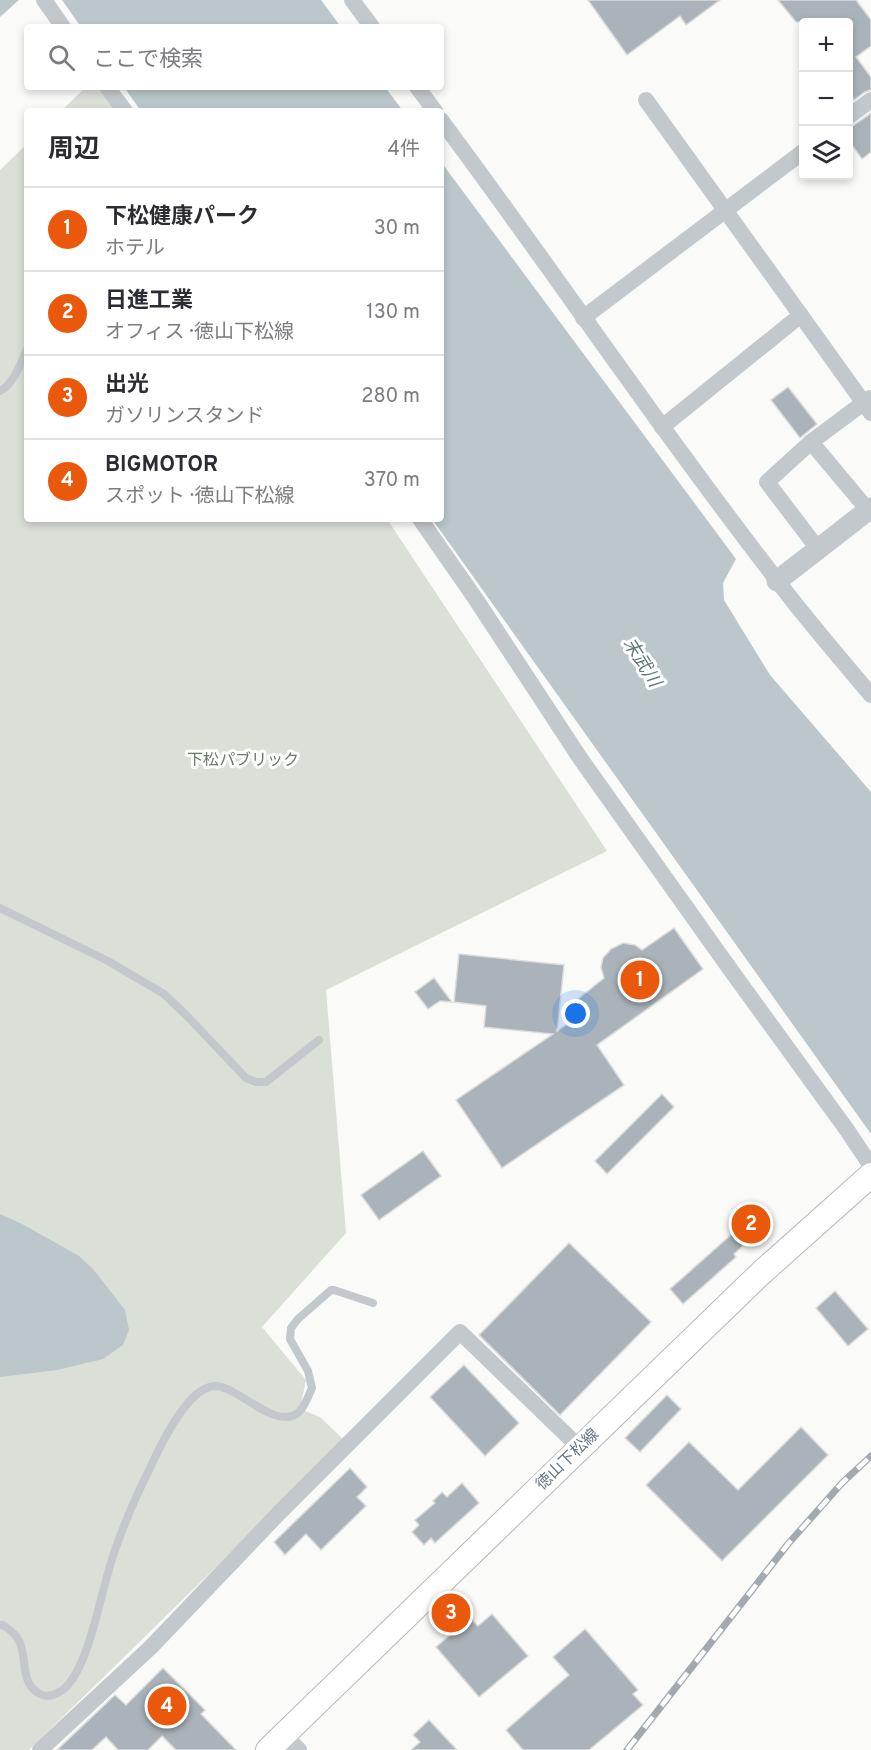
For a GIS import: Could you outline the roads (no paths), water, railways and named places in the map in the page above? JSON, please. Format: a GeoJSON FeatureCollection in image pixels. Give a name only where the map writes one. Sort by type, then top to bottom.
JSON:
{"type":"FeatureCollection","features":[{"type":"Feature","properties":{"kind":"main road","name":"徳山下松線"},"geometry":{"type":"LineString","coordinates":[[284,1745],[580,1448],[760,1274],[871,1175]]}},
{"type":"Feature","properties":{"kind":"street"},"geometry":{"type":"LineString","coordinates":[[44,0],[61,24]]}},
{"type":"Feature","properties":{"kind":"street"},"geometry":{"type":"LineString","coordinates":[[352,0],[370,24]]}},
{"type":"Feature","properties":{"kind":"street"},"geometry":{"type":"LineString","coordinates":[[109,90],[123,108]]}},
{"type":"Feature","properties":{"kind":"street"},"geometry":{"type":"LineString","coordinates":[[419,90],[433,108]]}},
{"type":"Feature","properties":{"kind":"street"},"geometry":{"type":"LineString","coordinates":[[646,100],[801,315],[869,404],[811,442],[767,482],[818,549]]}},
{"type":"Feature","properties":{"kind":"street"},"geometry":{"type":"LineString","coordinates":[[853,114],[871,100]]}},
{"type":"Feature","properties":{"kind":"street"},"geometry":{"type":"LineString","coordinates":[[444,124],[662,427],[777,581],[871,695]]}},
{"type":"Feature","properties":{"kind":"street"},"geometry":{"type":"LineString","coordinates":[[583,318],[799,155]]}},
{"type":"Feature","properties":{"kind":"street"},"geometry":{"type":"LineString","coordinates":[[662,427],[801,315]]}},
{"type":"Feature","properties":{"kind":"street"},"geometry":{"type":"LineString","coordinates":[[777,581],[869,509],[811,442]]}},
{"type":"Feature","properties":{"kind":"street"},"geometry":{"type":"LineString","coordinates":[[422,522],[580,758],[848,1130],[871,1166]]}},
{"type":"Feature","properties":{"kind":"street"},"geometry":{"type":"LineString","coordinates":[[40,1750],[151,1647],[279,1513],[460,1332],[580,1448]]}},
{"type":"Feature","properties":{"kind":"lane"},"geometry":{"type":"LineString","coordinates":[[0,391],[12,378],[24,355]]}},
{"type":"Feature","properties":{"kind":"lane"},"geometry":{"type":"LineString","coordinates":[[0,908],[108,961],[164,994],[246,1078],[256,1082],[266,1082],[319,1040]]}},
{"type":"Feature","properties":{"kind":"lane"},"geometry":{"type":"LineString","coordinates":[[0,1625],[11,1630],[20,1642],[29,1684],[40,1694],[48,1696],[68,1685],[78,1669],[87,1646],[113,1556],[136,1496],[180,1412],[195,1395],[204,1389],[217,1386],[278,1416],[291,1416],[299,1412],[312,1388],[308,1371],[290,1339],[291,1328],[298,1319],[334,1290],[373,1303]]}},
{"type":"Feature","properties":{"kind":"water"},"geometry":{"type":"Polygon","coordinates":[[[0,0],[19,0],[0,17],[0,0]]]}},
{"type":"Feature","properties":{"kind":"water"},"geometry":{"type":"Polygon","coordinates":[[[62,0],[321,0],[339,24],[79,24],[62,0]]]}},
{"type":"Feature","properties":{"kind":"water"},"geometry":{"type":"Polygon","coordinates":[[[126,90],[387,90],[401,108],[139,108],[126,90]]]}},
{"type":"Feature","properties":{"kind":"water","name":"末武川"},"geometry":{"type":"Polygon","coordinates":[[[444,166],[736,559],[723,583],[724,600],[770,675],[871,792],[871,1134],[434,522],[444,522],[444,166]]]}},
{"type":"Feature","properties":{"kind":"water"},"geometry":{"type":"Polygon","coordinates":[[[0,1214],[79,1256],[93,1269],[125,1310],[129,1330],[123,1345],[103,1359],[57,1370],[0,1377],[0,1214]]]}},
{"type":"Feature","properties":{"kind":"railway"},"geometry":{"type":"LineString","coordinates":[[627,1750],[788,1544],[842,1483],[871,1456]]}},
{"type":"Feature","properties":{"kind":"place","name":"下松健康パーク"},"geometry":{"type":"Point","coordinates":[640,980]}},
{"type":"Feature","properties":{"kind":"place","name":"日進工業"},"geometry":{"type":"Point","coordinates":[751,1224]}},
{"type":"Feature","properties":{"kind":"place","name":"出光"},"geometry":{"type":"Point","coordinates":[451,1613]}},
{"type":"Feature","properties":{"kind":"place","name":"BIGMOTOR"},"geometry":{"type":"Point","coordinates":[167,1706]}},
{"type":"Feature","properties":{"kind":"park label","name":"下松パブリック"},"geometry":{"type":"Point","coordinates":[243,761]}}]}
